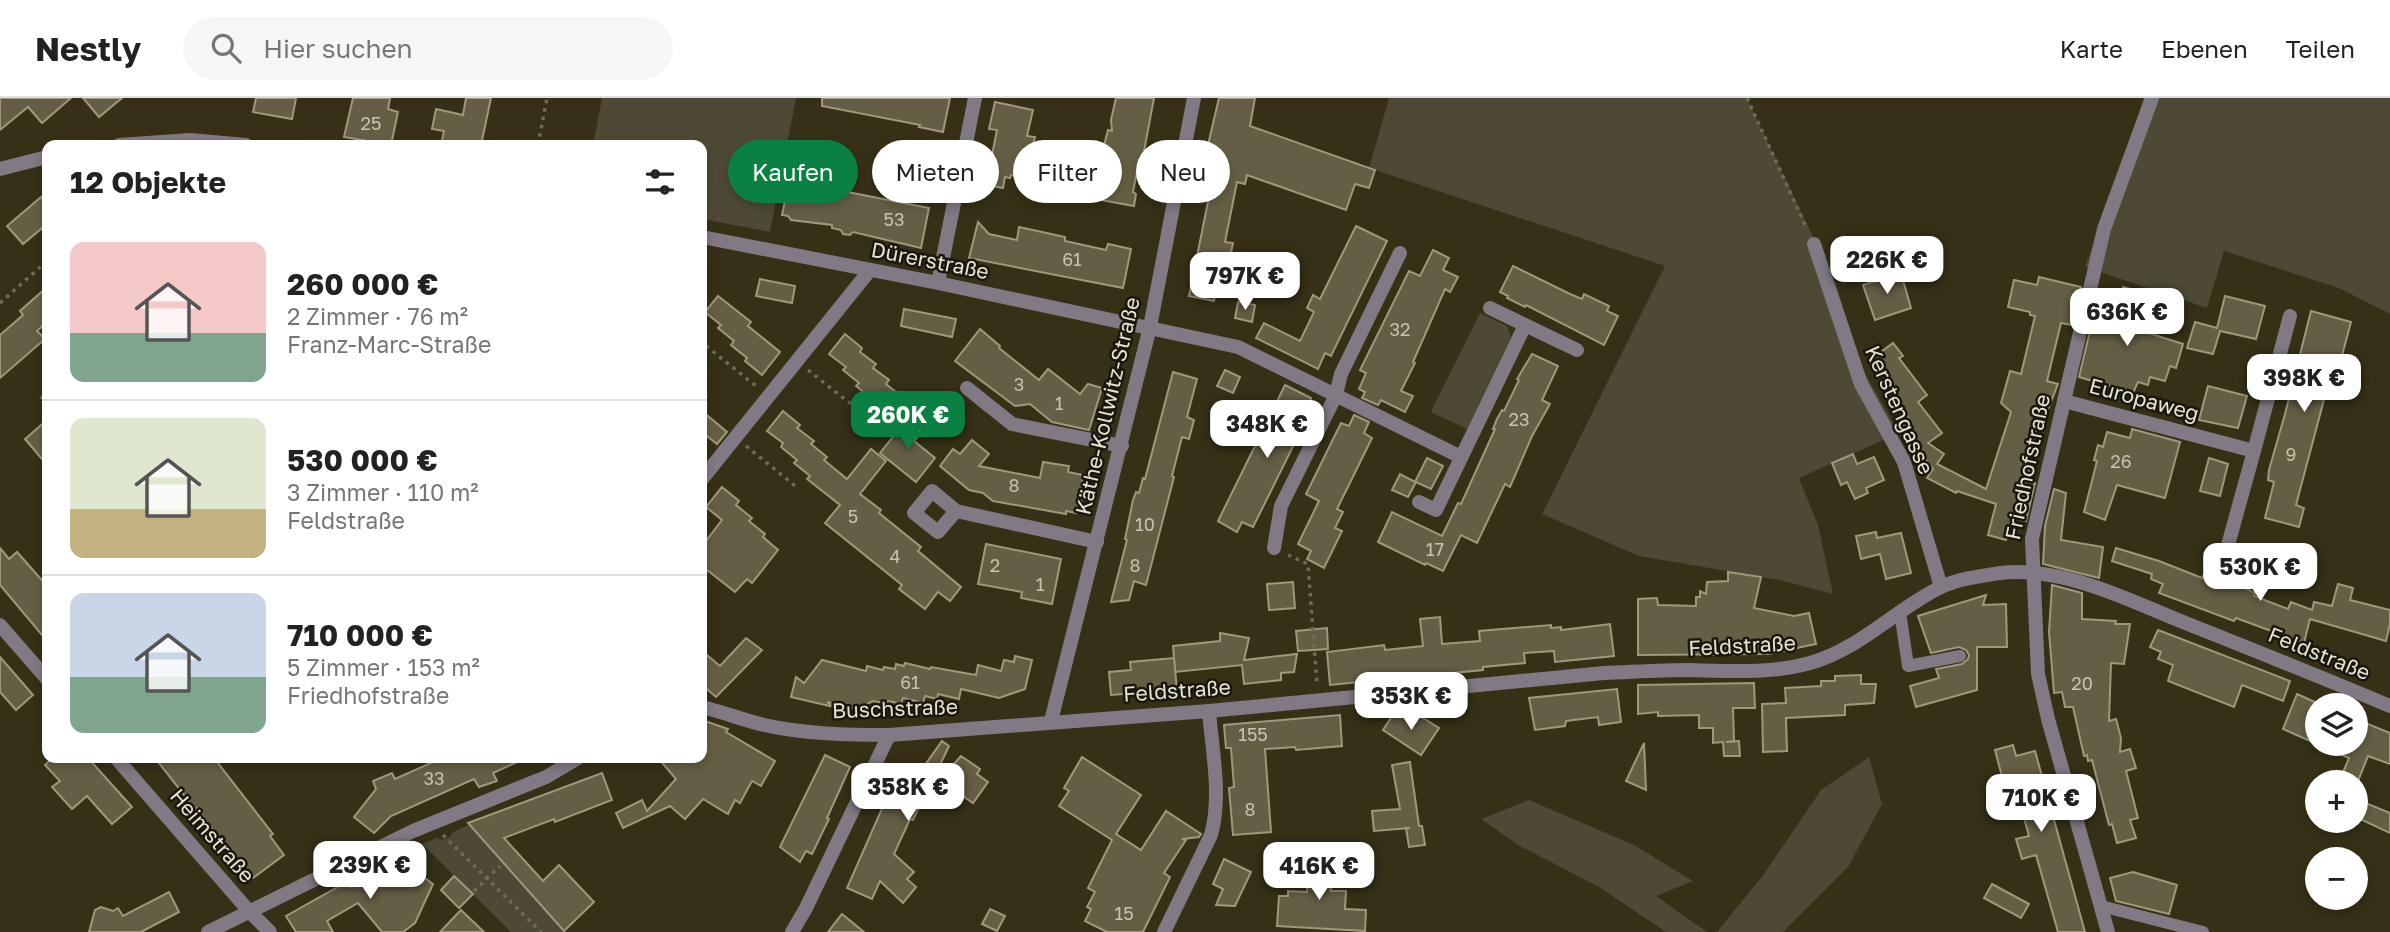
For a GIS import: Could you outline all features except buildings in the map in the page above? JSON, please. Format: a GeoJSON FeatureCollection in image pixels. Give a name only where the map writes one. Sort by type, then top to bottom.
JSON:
{"type":"FeatureCollection","features":[{"type":"Feature","properties":{"kind":"street"},"geometry":{"type":"LineString","coordinates":[[938,283],[975,98]]}},
{"type":"Feature","properties":{"kind":"street","name":"Käthe-Kollwitz-Straße"},"geometry":{"type":"LineString","coordinates":[[1051,721],[1150,327],[1194,98]]}},
{"type":"Feature","properties":{"kind":"street","name":"Friedhofstraße"},"geometry":{"type":"LineString","coordinates":[[2108,932],[2048,719],[2038,674],[2032,539],[2105,229],[2152,98]]}},
{"type":"Feature","properties":{"kind":"street"},"geometry":{"type":"LineString","coordinates":[[0,169],[42,158]]}},
{"type":"Feature","properties":{"kind":"street","name":"Dürerstraße"},"geometry":{"type":"LineString","coordinates":[[707,238],[1238,346],[1461,457]]}},
{"type":"Feature","properties":{"kind":"street","name":"Kerstengasse"},"geometry":{"type":"LineString","coordinates":[[1814,244],[1861,384],[1904,462],[1941,587]]}},
{"type":"Feature","properties":{"kind":"street"},"geometry":{"type":"LineString","coordinates":[[1273,548],[1281,506],[1336,395],[1341,374],[1400,253]]}},
{"type":"Feature","properties":{"kind":"street"},"geometry":{"type":"LineString","coordinates":[[707,473],[870,270]]}},
{"type":"Feature","properties":{"kind":"street"},"geometry":{"type":"LineString","coordinates":[[1490,308],[1577,350]]}},
{"type":"Feature","properties":{"kind":"street"},"geometry":{"type":"LineString","coordinates":[[2228,545],[2290,316]]}},
{"type":"Feature","properties":{"kind":"street"},"geometry":{"type":"LineString","coordinates":[[1419,502],[1436,510],[1525,325]]}},
{"type":"Feature","properties":{"kind":"street"},"geometry":{"type":"LineString","coordinates":[[967,388],[1012,424],[1122,446]]}},
{"type":"Feature","properties":{"kind":"street","name":"Europaweg"},"geometry":{"type":"LineString","coordinates":[[2064,401],[2254,451]]}},
{"type":"Feature","properties":{"kind":"street"},"geometry":{"type":"LineString","coordinates":[[956,511],[1097,542]]}},
{"type":"Feature","properties":{"kind":"street","name":"Feldstraße"},"geometry":{"type":"LineString","coordinates":[[1051,721],[1209,711],[1604,673],[1779,669],[1811,663],[1835,653],[1941,587],[1971,578],[2003,573],[2075,580],[2390,706]]}},
{"type":"Feature","properties":{"kind":"street"},"geometry":{"type":"LineString","coordinates":[[0,625],[42,673]]}},
{"type":"Feature","properties":{"kind":"street","name":"Buschstraße"},"geometry":{"type":"LineString","coordinates":[[707,708],[766,725],[844,735],[889,735],[1051,721]]}},
{"type":"Feature","properties":{"kind":"street"},"geometry":{"type":"LineString","coordinates":[[1164,932],[1211,835],[1215,820],[1217,804],[1209,711]]}},
{"type":"Feature","properties":{"kind":"street"},"geometry":{"type":"LineString","coordinates":[[792,932],[889,735]]}},
{"type":"Feature","properties":{"kind":"street","name":"Heimstraße"},"geometry":{"type":"LineString","coordinates":[[120,763],[270,932]]}},
{"type":"Feature","properties":{"kind":"street"},"geometry":{"type":"LineString","coordinates":[[208,932],[248,910],[432,823],[546,777],[570,763]]}},
{"type":"Feature","properties":{"kind":"lane"},"geometry":{"type":"LineString","coordinates":[[1900,612],[1908,666],[1960,656]]}},
{"type":"Feature","properties":{"kind":"lane"},"geometry":{"type":"LineString","coordinates":[[2101,906],[2203,932]]}},
{"type":"Feature","properties":{"kind":"path"},"geometry":{"type":"LineString","coordinates":[[539,140],[547,98]]}},
{"type":"Feature","properties":{"kind":"path"},"geometry":{"type":"LineString","coordinates":[[1747,98],[1814,244]]}},
{"type":"Feature","properties":{"kind":"path"},"geometry":{"type":"LineString","coordinates":[[0,303],[42,265]]}},
{"type":"Feature","properties":{"kind":"path"},"geometry":{"type":"LineString","coordinates":[[707,347],[769,396]]}},
{"type":"Feature","properties":{"kind":"path"},"geometry":{"type":"LineString","coordinates":[[797,361],[861,412]]}},
{"type":"Feature","properties":{"kind":"path"},"geometry":{"type":"LineString","coordinates":[[735,438],[799,489]]}},
{"type":"Feature","properties":{"kind":"path"},"geometry":{"type":"LineString","coordinates":[[1273,548],[1308,564],[1319,699]]}},
{"type":"Feature","properties":{"kind":"path"},"geometry":{"type":"LineString","coordinates":[[432,823],[541,932]]}},
{"type":"Feature","properties":{"kind":"path"},"geometry":{"type":"LineString","coordinates":[[474,891],[500,866]]}},
{"type":"Feature","properties":{"kind":"shaded area"},"geometry":{"type":"Polygon","coordinates":[[[602,98],[796,98],[788,140],[728,140],[728,203],[776,203],[770,232],[707,220],[707,140],[594,140],[602,98]]]}},
{"type":"Feature","properties":{"kind":"shaded area"},"geometry":{"type":"Polygon","coordinates":[[[1389,98],[1747,98],[1836,285],[1863,370],[1899,433],[1799,478],[1818,525],[1833,594],[1780,580],[1639,556],[1542,514],[1665,266],[1369,168],[1389,98]]]}},
{"type":"Feature","properties":{"kind":"shaded area"},"geometry":{"type":"Polygon","coordinates":[[[2144,98],[2390,98],[2390,314],[2339,288],[2224,251],[2207,308],[2085,267],[2144,98]]]}},
{"type":"Feature","properties":{"kind":"shaded area"},"geometry":{"type":"Polygon","coordinates":[[[1480,313],[1507,326],[1511,337],[1467,429],[1431,412],[1480,313]]]}},
{"type":"Feature","properties":{"kind":"shaded area"},"geometry":{"type":"Polygon","coordinates":[[[1869,757],[1882,804],[1848,867],[1783,932],[1717,932],[1764,874],[1821,790],[1869,757]]]}},
{"type":"Feature","properties":{"kind":"shaded area"},"geometry":{"type":"Polygon","coordinates":[[[1529,800],[1634,845],[1693,881],[1656,896],[1707,932],[1666,932],[1599,887],[1518,845],[1481,819],[1529,800]]]}},
{"type":"Feature","properties":{"kind":"shaded area"},"geometry":{"type":"Polygon","coordinates":[[[469,825],[563,932],[511,932],[422,844],[437,838],[442,840],[450,837],[453,832],[469,825]]]}}]}
